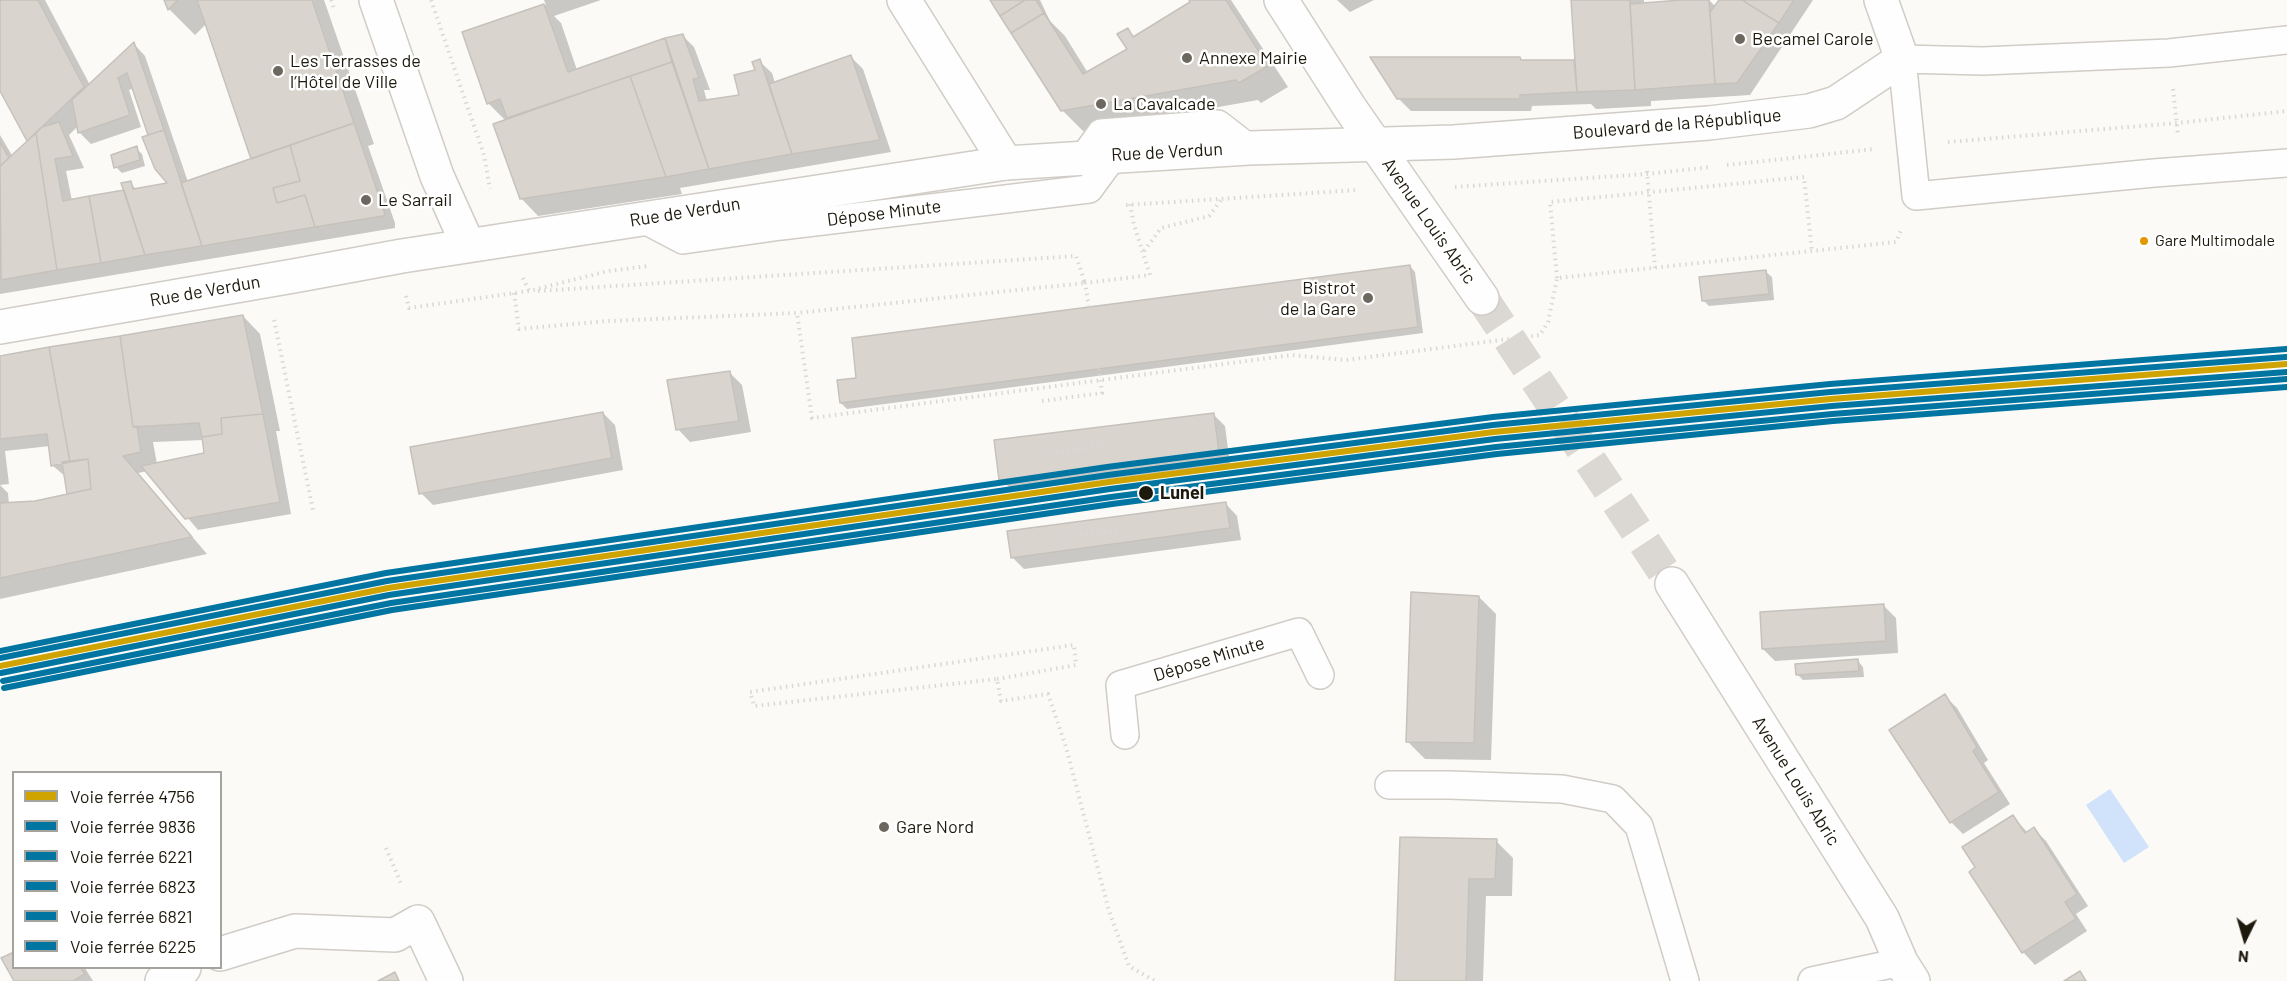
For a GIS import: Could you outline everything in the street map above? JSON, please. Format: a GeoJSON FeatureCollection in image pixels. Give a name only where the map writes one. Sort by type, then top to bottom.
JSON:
{"type":"FeatureCollection","features":[{"type":"Feature","properties":{"kind":"main road"},"geometry":{"type":"LineString","coordinates":[[375,0],[437,176],[468,245]]}},
{"type":"Feature","properties":{"kind":"main road"},"geometry":{"type":"LineString","coordinates":[[904,0],[1006,163]]}},
{"type":"Feature","properties":{"kind":"main road","name":"Avenue Louis Abric"},"geometry":{"type":"LineString","coordinates":[[1281,0],[1375,144],[1482,298]]}},
{"type":"Feature","properties":{"kind":"main road"},"geometry":{"type":"LineString","coordinates":[[1881,0],[1902,59]]}},
{"type":"Feature","properties":{"kind":"main road","name":"Boulevard de la République"},"geometry":{"type":"LineString","coordinates":[[1375,144],[1454,142],[1644,128],[1809,111],[1836,103],[1902,59]]}},
{"type":"Feature","properties":{"kind":"main road","name":"Rue de Verdun"},"geometry":{"type":"LineString","coordinates":[[0,327],[468,245],[1006,163],[1249,148],[1375,144]]}},
{"type":"Feature","properties":{"kind":"main road","name":"Avenue Louis Abric"},"geometry":{"type":"LineString","coordinates":[[1672,584],[1882,918],[1907,971]]}},
{"type":"Feature","properties":{"kind":"main road"},"geometry":{"type":"LineString","coordinates":[[222,953],[295,931],[394,935],[418,922],[446,981]]}},
{"type":"Feature","properties":{"kind":"main road"},"geometry":{"type":"LineString","coordinates":[[162,981],[182,969]]}},
{"type":"Feature","properties":{"kind":"lane"},"geometry":{"type":"LineString","coordinates":[[2287,40],[2169,52],[1983,61],[1902,59],[1916,196],[2287,163]]}},
{"type":"Feature","properties":{"kind":"lane","name":"Dépose Minute"},"geometry":{"type":"LineString","coordinates":[[643,219],[683,240],[1089,189],[1099,156]]}},
{"type":"Feature","properties":{"kind":"lane","name":"Dépose Minute"},"geometry":{"type":"LineString","coordinates":[[1125,735],[1120,685],[1299,632],[1320,675]]}},
{"type":"Feature","properties":{"kind":"lane"},"geometry":{"type":"LineString","coordinates":[[1389,785],[1562,789],[1613,799],[1639,826],[1685,981]]}},
{"type":"Feature","properties":{"kind":"lane"},"geometry":{"type":"LineString","coordinates":[[1812,981],[1907,971]]}},
{"type":"Feature","properties":{"kind":"path"},"geometry":{"type":"LineString","coordinates":[[431,0],[484,155],[492,200]]}},
{"type":"Feature","properties":{"kind":"path"},"geometry":{"type":"LineString","coordinates":[[2169,52],[2182,171]]}},
{"type":"Feature","properties":{"kind":"path"},"geometry":{"type":"LineString","coordinates":[[1644,128],[1655,269]]}},
{"type":"Feature","properties":{"kind":"path"},"geometry":{"type":"LineString","coordinates":[[797,313],[813,418],[1292,356],[1346,360],[1540,335],[1548,322],[1557,278],[1550,202],[1804,177],[1812,252]]}},
{"type":"Feature","properties":{"kind":"path"},"geometry":{"type":"LineString","coordinates":[[1557,278],[1896,243],[1916,196]]}},
{"type":"Feature","properties":{"kind":"path"},"geometry":{"type":"LineString","coordinates":[[1143,251],[1161,228],[1209,216],[1222,200]]}},
{"type":"Feature","properties":{"kind":"path"},"geometry":{"type":"LineString","coordinates":[[514,294],[519,329],[607,321],[797,313],[1150,275],[1134,225],[1131,204]]}},
{"type":"Feature","properties":{"kind":"path"},"geometry":{"type":"LineString","coordinates":[[405,290],[409,308],[529,291],[1076,256],[1086,283],[1089,307]]}},
{"type":"Feature","properties":{"kind":"path"},"geometry":{"type":"LineString","coordinates":[[522,275],[529,291]]}},
{"type":"Feature","properties":{"kind":"path"},"geometry":{"type":"LineString","coordinates":[[266,281],[313,510]]}},
{"type":"Feature","properties":{"kind":"path"},"geometry":{"type":"LineString","coordinates":[[1042,401],[1102,393],[1100,369]]}},
{"type":"Feature","properties":{"kind":"path"},"geometry":{"type":"LineString","coordinates":[[1050,454],[1107,444]]}},
{"type":"Feature","properties":{"kind":"path"},"geometry":{"type":"LineString","coordinates":[[1062,537],[1118,530]]}},
{"type":"Feature","properties":{"kind":"path"},"geometry":{"type":"LineString","coordinates":[[1074,645],[1076,664],[997,679],[754,706],[750,692],[1074,645]]}},
{"type":"Feature","properties":{"kind":"path"},"geometry":{"type":"LineString","coordinates":[[997,679],[1001,701],[1048,694],[1066,747],[1109,911],[1129,966],[1155,981]]}},
{"type":"Feature","properties":{"kind":"water"},"geometry":{"type":"Polygon","coordinates":[[[2110,789],[2149,847],[2124,863],[2086,805],[2110,789]]]}},
{"type":"Feature","properties":{"kind":"building"},"geometry":{"type":"Polygon","coordinates":[[[0,0],[38,0],[84,87],[27,141],[0,91],[0,0]]]}},
{"type":"Feature","properties":{"kind":"building"},"geometry":{"type":"Polygon","coordinates":[[[164,0],[178,0],[168,10],[164,0]]]}},
{"type":"Feature","properties":{"kind":"building","name":"Les Terrasses de l’Hôtel de Ville"},"geometry":{"type":"Polygon","coordinates":[[[197,0],[312,0],[354,123],[251,159],[197,0]]]}},
{"type":"Feature","properties":{"kind":"building"},"geometry":{"type":"Polygon","coordinates":[[[990,0],[1025,0],[1000,16],[990,0]]]}},
{"type":"Feature","properties":{"kind":"building"},"geometry":{"type":"Polygon","coordinates":[[[1025,0],[1036,0],[1044,13],[1011,33],[1000,16],[1025,0]]]}},
{"type":"Feature","properties":{"kind":"building","name":"Annexe Mairie"},"geometry":{"type":"Polygon","coordinates":[[[1189,0],[1226,0],[1268,66],[1239,83],[1236,80],[1061,111],[1011,33],[1044,13],[1083,74],[1127,49],[1117,34],[1128,28],[1133,37],[1190,2],[1189,0]]]}},
{"type":"Feature","properties":{"kind":"building"},"geometry":{"type":"Polygon","coordinates":[[[1571,0],[1630,0],[1635,90],[1577,92],[1571,0]]]}},
{"type":"Feature","properties":{"kind":"building"},"geometry":{"type":"Polygon","coordinates":[[[1709,0],[1715,84],[1635,90],[1630,4],[1709,0]]]}},
{"type":"Feature","properties":{"kind":"building"},"geometry":{"type":"Polygon","coordinates":[[[1719,0],[1742,0],[1779,23],[1737,83],[1715,84],[1710,12],[1719,0]]]}},
{"type":"Feature","properties":{"kind":"building"},"geometry":{"type":"Polygon","coordinates":[[[1742,0],[1794,0],[1779,23],[1742,0]]]}},
{"type":"Feature","properties":{"kind":"building"},"geometry":{"type":"Polygon","coordinates":[[[544,4],[568,72],[665,38],[672,62],[507,118],[500,99],[487,104],[462,32],[544,4]]]}},
{"type":"Feature","properties":{"kind":"building"},"geometry":{"type":"Polygon","coordinates":[[[683,34],[699,78],[693,79],[699,101],[739,95],[734,75],[755,70],[752,62],[760,59],[792,154],[709,169],[665,38],[683,34]]]}},
{"type":"Feature","properties":{"kind":"building"},"geometry":{"type":"Polygon","coordinates":[[[134,42],[164,130],[148,135],[127,73],[118,78],[130,115],[78,133],[72,100],[134,42]]]}},
{"type":"Feature","properties":{"kind":"building"},"geometry":{"type":"Polygon","coordinates":[[[851,55],[880,140],[792,154],[769,84],[851,55]]]}},
{"type":"Feature","properties":{"kind":"building"},"geometry":{"type":"Polygon","coordinates":[[[1370,57],[1520,57],[1521,60],[1574,60],[1577,92],[1520,95],[1520,99],[1397,99],[1370,57]]]}},
{"type":"Feature","properties":{"kind":"building"},"geometry":{"type":"Polygon","coordinates":[[[672,62],[709,169],[666,177],[630,76],[672,62]]]}},
{"type":"Feature","properties":{"kind":"building"},"geometry":{"type":"Polygon","coordinates":[[[630,76],[666,177],[520,199],[493,124],[630,76]]]}},
{"type":"Feature","properties":{"kind":"building"},"geometry":{"type":"Polygon","coordinates":[[[59,122],[73,156],[55,159],[63,201],[89,196],[101,263],[57,270],[36,133],[42,127],[59,122]]]}},
{"type":"Feature","properties":{"kind":"building"},"geometry":{"type":"Polygon","coordinates":[[[354,123],[385,214],[315,227],[305,195],[277,203],[273,188],[300,181],[290,145],[354,123]]]}},
{"type":"Feature","properties":{"kind":"building"},"geometry":{"type":"Polygon","coordinates":[[[164,130],[202,246],[145,255],[121,183],[131,181],[133,189],[167,183],[155,169],[142,137],[164,130]]]}},
{"type":"Feature","properties":{"kind":"building"},"geometry":{"type":"Polygon","coordinates":[[[36,133],[57,270],[1,280],[0,166],[36,133]]]}},
{"type":"Feature","properties":{"kind":"building"},"geometry":{"type":"Polygon","coordinates":[[[0,142],[9,158],[0,166],[0,142]]]}},
{"type":"Feature","properties":{"kind":"building"},"geometry":{"type":"Polygon","coordinates":[[[290,145],[300,181],[273,188],[277,203],[305,195],[315,227],[202,246],[181,183],[290,145]]]}},
{"type":"Feature","properties":{"kind":"building"},"geometry":{"type":"Polygon","coordinates":[[[137,146],[140,160],[114,168],[111,155],[137,146]]]}},
{"type":"Feature","properties":{"kind":"building"},"geometry":{"type":"Polygon","coordinates":[[[124,190],[145,255],[101,263],[89,196],[124,190]]]}},
{"type":"Feature","properties":{"kind":"building"},"geometry":{"type":"Polygon","coordinates":[[[1410,265],[1418,327],[840,403],[837,380],[856,378],[852,338],[1410,265]]]}},
{"type":"Feature","properties":{"kind":"building"},"geometry":{"type":"Polygon","coordinates":[[[1766,270],[1769,294],[1702,301],[1699,277],[1766,270]]]}},
{"type":"Feature","properties":{"kind":"building"},"geometry":{"type":"Polygon","coordinates":[[[243,315],[263,414],[221,418],[222,434],[202,437],[199,423],[133,427],[120,336],[243,315]]]}},
{"type":"Feature","properties":{"kind":"building"},"geometry":{"type":"Polygon","coordinates":[[[120,336],[133,427],[137,426],[141,452],[123,456],[192,537],[0,578],[0,503],[35,501],[91,489],[88,459],[70,462],[49,347],[120,336]]]}},
{"type":"Feature","properties":{"kind":"building"},"geometry":{"type":"Polygon","coordinates":[[[49,347],[70,462],[51,466],[47,434],[0,439],[0,356],[49,347]]]}},
{"type":"Feature","properties":{"kind":"building"},"geometry":{"type":"Polygon","coordinates":[[[730,371],[739,421],[676,430],[667,380],[730,371]]]}},
{"type":"Feature","properties":{"kind":"building"},"geometry":{"type":"Polygon","coordinates":[[[603,412],[612,458],[419,494],[410,447],[603,412]]]}},
{"type":"Feature","properties":{"kind":"building"},"geometry":{"type":"Polygon","coordinates":[[[1214,413],[1219,453],[999,480],[994,440],[1214,413]]]}},
{"type":"Feature","properties":{"kind":"building"},"geometry":{"type":"Polygon","coordinates":[[[263,414],[280,502],[185,519],[141,466],[204,453],[202,437],[222,434],[221,418],[263,414]]]}},
{"type":"Feature","properties":{"kind":"building"},"geometry":{"type":"Polygon","coordinates":[[[88,459],[91,489],[67,494],[62,462],[88,459]]]}},
{"type":"Feature","properties":{"kind":"building"},"geometry":{"type":"Polygon","coordinates":[[[1226,502],[1230,528],[1011,558],[1007,531],[1226,502]]]}},
{"type":"Feature","properties":{"kind":"building"},"geometry":{"type":"Polygon","coordinates":[[[1411,592],[1479,596],[1474,743],[1406,742],[1411,592]]]}},
{"type":"Feature","properties":{"kind":"building"},"geometry":{"type":"Polygon","coordinates":[[[1884,604],[1886,641],[1762,649],[1760,612],[1884,604]]]}},
{"type":"Feature","properties":{"kind":"building"},"geometry":{"type":"Polygon","coordinates":[[[1858,659],[1859,671],[1796,675],[1795,664],[1858,659]]]}},
{"type":"Feature","properties":{"kind":"building"},"geometry":{"type":"Polygon","coordinates":[[[1945,694],[1977,747],[1973,751],[1999,792],[1950,823],[1889,730],[1945,694]]]}},
{"type":"Feature","properties":{"kind":"building"},"geometry":{"type":"Polygon","coordinates":[[[2013,815],[2025,833],[2034,827],[2077,894],[2065,902],[2076,919],[2022,953],[1969,872],[1975,867],[1962,847],[2013,815]]]}},
{"type":"Feature","properties":{"kind":"building"},"geometry":{"type":"Polygon","coordinates":[[[1400,837],[1497,839],[1495,879],[1469,879],[1466,981],[1395,981],[1400,837]]]}},
{"type":"Feature","properties":{"kind":"building"},"geometry":{"type":"Polygon","coordinates":[[[12,953],[12,969],[82,969],[85,974],[73,981],[14,981],[1,958],[12,953]]]}},
{"type":"Feature","properties":{"kind":"building"},"geometry":{"type":"Polygon","coordinates":[[[2080,971],[2086,981],[2064,981],[2080,971]]]}},
{"type":"Feature","properties":{"kind":"building"},"geometry":{"type":"Polygon","coordinates":[[[395,972],[399,981],[378,981],[395,972]]]}},
{"type":"Feature","properties":{"kind":"tunnel"},"geometry":{"type":"LineString","coordinates":[[1482,298],[1672,584]]}},
{"type":"Feature","properties":{"kind":"rail line","name":"6821"},"geometry":{"type":"LineString","coordinates":[[0,651],[386,573],[1107,467],[1493,417],[1830,384],[2286,349]]}},
{"type":"Feature","properties":{"kind":"rail line","name":"6221"},"geometry":{"type":"LineString","coordinates":[[0,658],[387,581],[1108,475],[1493,425],[1830,392],[2286,357]]}},
{"type":"Feature","properties":{"kind":"rail line","name":"4756"},"geometry":{"type":"LineString","coordinates":[[0,666],[388,588],[1109,482],[1494,432],[1831,399],[2287,364]]}},
{"type":"Feature","properties":{"kind":"rail line","name":"9836"},"geometry":{"type":"LineString","coordinates":[[1,673],[389,595],[1110,489],[1495,439],[1832,406],[2287,372]]}},
{"type":"Feature","properties":{"kind":"rail line","name":"6823"},"geometry":{"type":"LineString","coordinates":[[3,681],[391,603],[1111,497],[1496,447],[1832,414],[2287,379]]}},
{"type":"Feature","properties":{"kind":"rail line","name":"6225"},"geometry":{"type":"LineString","coordinates":[[4,688],[392,610],[1112,504],[1497,454],[1833,421],[2287,387]]}},
{"type":"Feature","properties":{"kind":"place","name":"Becamel Carole"},"geometry":{"type":"Point","coordinates":[1740,39]}},
{"type":"Feature","properties":{"kind":"place","name":"Annexe Mairie"},"geometry":{"type":"Point","coordinates":[1187,58]}},
{"type":"Feature","properties":{"kind":"place","name":"Les Terrasses de l’Hôtel de Ville"},"geometry":{"type":"Point","coordinates":[278,71]}},
{"type":"Feature","properties":{"kind":"place","name":"La Cavalcade"},"geometry":{"type":"Point","coordinates":[1101,104]}},
{"type":"Feature","properties":{"kind":"place","name":"Le Sarrail"},"geometry":{"type":"Point","coordinates":[366,200]}},
{"type":"Feature","properties":{"kind":"place","name":"Gare Multimodale"},"geometry":{"type":"Point","coordinates":[2144,241]}},
{"type":"Feature","properties":{"kind":"place","name":"Bistrot de la Gare"},"geometry":{"type":"Point","coordinates":[1368,298]}},
{"type":"Feature","properties":{"kind":"place","name":"Lunel"},"geometry":{"type":"Point","coordinates":[1146,493]}},
{"type":"Feature","properties":{"kind":"place","name":"Gare Nord"},"geometry":{"type":"Point","coordinates":[884,827]}}]}
